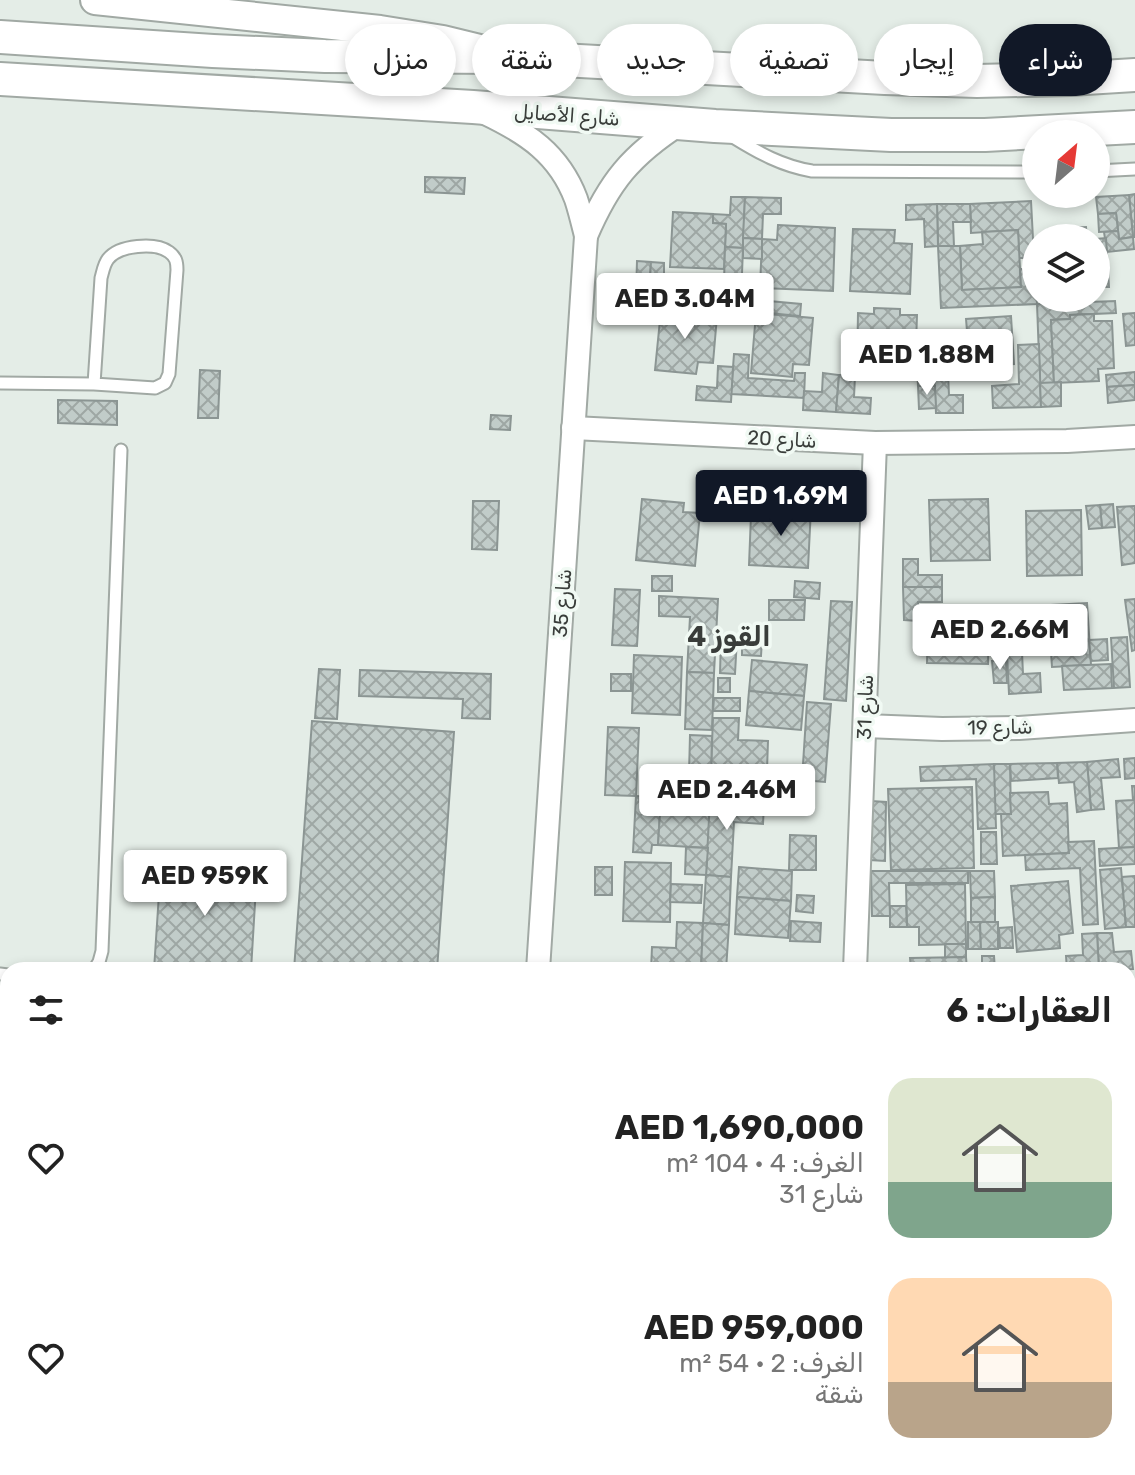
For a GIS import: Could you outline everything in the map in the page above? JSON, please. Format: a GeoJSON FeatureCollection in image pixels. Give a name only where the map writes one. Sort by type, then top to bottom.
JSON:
{"type":"FeatureCollection","features":[{"type":"Feature","properties":{"kind":"main road"},"geometry":{"type":"LineString","coordinates":[[0,37],[325,56],[472,57]]}},
{"type":"Feature","properties":{"kind":"main road"},"geometry":{"type":"LineString","coordinates":[[581,61],[977,81],[1135,75]]}},
{"type":"Feature","properties":{"kind":"main road","name":"شارع الأصايل"},"geometry":{"type":"LineString","coordinates":[[3,81],[473,107],[715,126],[891,135],[970,135],[1135,127]]}},
{"type":"Feature","properties":{"kind":"street"},"geometry":{"type":"LineString","coordinates":[[95,0],[396,32],[472,48]]}},
{"type":"Feature","properties":{"kind":"street","name":"شارع 35"},"geometry":{"type":"LineString","coordinates":[[473,107],[537,143],[560,169],[576,199],[586,236],[539,962]]}},
{"type":"Feature","properties":{"kind":"street","name":"شارع 35"},"geometry":{"type":"LineString","coordinates":[[586,236],[614,181],[633,159],[681,123]]}},
{"type":"Feature","properties":{"kind":"street","name":"شارع 20"},"geometry":{"type":"LineString","coordinates":[[573,428],[875,443],[1067,441],[1135,437]]}},
{"type":"Feature","properties":{"kind":"street","name":"شارع 31"},"geometry":{"type":"LineString","coordinates":[[855,962],[875,443]]}},
{"type":"Feature","properties":{"kind":"street","name":"شارع 19"},"geometry":{"type":"LineString","coordinates":[[865,726],[1019,728],[1135,720]]}},
{"type":"Feature","properties":{"kind":"lane"},"geometry":{"type":"LineString","coordinates":[[715,126],[772,160],[812,171],[1022,172]]}},
{"type":"Feature","properties":{"kind":"lane"},"geometry":{"type":"LineString","coordinates":[[1110,170],[1135,169]]}},
{"type":"Feature","properties":{"kind":"lane"},"geometry":{"type":"LineString","coordinates":[[0,383],[160,386],[168,379],[177,270],[174,256],[168,251],[126,247],[109,258],[101,278],[94,384]]}},
{"type":"Feature","properties":{"kind":"lane"},"geometry":{"type":"LineString","coordinates":[[99,962],[102,951],[121,450]]}},
{"type":"Feature","properties":{"kind":"building"},"geometry":{"type":"Polygon","coordinates":[[[425,177],[465,178],[464,194],[425,192],[425,177]]]}},
{"type":"Feature","properties":{"kind":"building"},"geometry":{"type":"Polygon","coordinates":[[[1135,194],[1135,237],[1133,237],[1129,195],[1135,194]]]}},
{"type":"Feature","properties":{"kind":"building"},"geometry":{"type":"Polygon","coordinates":[[[1129,195],[1133,237],[1119,239],[1116,213],[1098,214],[1097,208],[1110,208],[1110,196],[1129,195]]]}},
{"type":"Feature","properties":{"kind":"building"},"geometry":{"type":"Polygon","coordinates":[[[731,197],[745,197],[743,248],[725,247],[726,224],[713,223],[713,214],[730,215],[731,197]]]}},
{"type":"Feature","properties":{"kind":"building"},"geometry":{"type":"Polygon","coordinates":[[[745,197],[781,198],[781,214],[763,214],[762,239],[743,238],[745,197]]]}},
{"type":"Feature","properties":{"kind":"building"},"geometry":{"type":"Polygon","coordinates":[[[1022,201],[1022,208],[1031,208],[1032,224],[1022,224],[1022,258],[1019,258],[1018,230],[971,233],[970,204],[1022,201]]]}},
{"type":"Feature","properties":{"kind":"building"},"geometry":{"type":"Polygon","coordinates":[[[937,204],[970,204],[971,222],[953,222],[954,246],[938,246],[937,204]]]}},
{"type":"Feature","properties":{"kind":"building"},"geometry":{"type":"Polygon","coordinates":[[[937,204],[938,246],[925,247],[924,219],[906,220],[906,205],[937,204]]]}},
{"type":"Feature","properties":{"kind":"building"},"geometry":{"type":"Polygon","coordinates":[[[673,212],[713,214],[713,223],[726,224],[724,269],[670,267],[673,212]]]}},
{"type":"Feature","properties":{"kind":"building"},"geometry":{"type":"Polygon","coordinates":[[[1116,213],[1118,231],[1110,231],[1110,224],[1099,224],[1098,214],[1116,213]]]}},
{"type":"Feature","properties":{"kind":"building"},"geometry":{"type":"Polygon","coordinates":[[[778,225],[835,228],[833,291],[760,288],[762,239],[777,240],[778,225]]]}},
{"type":"Feature","properties":{"kind":"building"},"geometry":{"type":"Polygon","coordinates":[[[853,229],[895,230],[894,243],[912,244],[910,294],[850,291],[853,229]]]}},
{"type":"Feature","properties":{"kind":"building"},"geometry":{"type":"Polygon","coordinates":[[[1018,230],[1021,287],[962,290],[960,246],[983,244],[982,232],[1018,230]]]}},
{"type":"Feature","properties":{"kind":"building"},"geometry":{"type":"Polygon","coordinates":[[[1118,231],[1119,239],[1133,237],[1134,249],[1110,252],[1110,232],[1118,231]]]}},
{"type":"Feature","properties":{"kind":"building"},"geometry":{"type":"Polygon","coordinates":[[[743,238],[762,239],[762,259],[743,258],[743,238]]]}},
{"type":"Feature","properties":{"kind":"building"},"geometry":{"type":"Polygon","coordinates":[[[938,246],[960,246],[962,290],[1021,287],[1022,269],[1022,305],[941,308],[938,246]]]}},
{"type":"Feature","properties":{"kind":"building"},"geometry":{"type":"Polygon","coordinates":[[[725,247],[743,248],[741,299],[708,298],[708,310],[646,308],[647,296],[674,297],[675,280],[724,282],[725,247]]]}},
{"type":"Feature","properties":{"kind":"building"},"geometry":{"type":"Polygon","coordinates":[[[637,261],[651,262],[650,279],[675,280],[674,297],[636,296],[637,261]]]}},
{"type":"Feature","properties":{"kind":"building"},"geometry":{"type":"Polygon","coordinates":[[[651,262],[664,263],[664,280],[650,279],[651,262]]]}},
{"type":"Feature","properties":{"kind":"building"},"geometry":{"type":"Polygon","coordinates":[[[769,301],[801,304],[800,316],[768,313],[769,301]]]}},
{"type":"Feature","properties":{"kind":"building"},"geometry":{"type":"Polygon","coordinates":[[[1110,301],[1115,301],[1116,313],[1070,315],[1070,319],[1051,320],[1054,383],[1040,383],[1037,312],[1110,312],[1110,301]]]}},
{"type":"Feature","properties":{"kind":"building"},"geometry":{"type":"Polygon","coordinates":[[[874,308],[900,309],[900,315],[917,315],[915,373],[857,371],[858,313],[874,314],[874,308]]]}},
{"type":"Feature","properties":{"kind":"building"},"geometry":{"type":"Polygon","coordinates":[[[661,310],[717,316],[713,363],[698,362],[696,374],[655,370],[661,310]]]}},
{"type":"Feature","properties":{"kind":"building"},"geometry":{"type":"Polygon","coordinates":[[[756,313],[813,318],[809,365],[793,364],[792,377],[751,373],[756,313]]]}},
{"type":"Feature","properties":{"kind":"building"},"geometry":{"type":"Polygon","coordinates":[[[1135,313],[1135,345],[1126,346],[1123,314],[1135,313]]]}},
{"type":"Feature","properties":{"kind":"building"},"geometry":{"type":"Polygon","coordinates":[[[1094,314],[1094,321],[1112,321],[1114,368],[1098,369],[1099,381],[1054,383],[1051,320],[1094,314]]]}},
{"type":"Feature","properties":{"kind":"building"},"geometry":{"type":"Polygon","coordinates":[[[1011,316],[1014,364],[970,367],[966,319],[1011,316]]]}},
{"type":"Feature","properties":{"kind":"building"},"geometry":{"type":"Polygon","coordinates":[[[1039,344],[1041,407],[993,408],[992,386],[1019,384],[1018,345],[1039,344]]]}},
{"type":"Feature","properties":{"kind":"building"},"geometry":{"type":"Polygon","coordinates":[[[734,354],[749,355],[748,378],[794,381],[795,373],[805,373],[804,398],[731,394],[734,354]]]}},
{"type":"Feature","properties":{"kind":"building"},"geometry":{"type":"Polygon","coordinates":[[[934,362],[935,386],[918,386],[917,363],[934,362]]]}},
{"type":"Feature","properties":{"kind":"building"},"geometry":{"type":"Polygon","coordinates":[[[718,366],[733,367],[731,402],[696,400],[697,386],[717,388],[718,366]]]}},
{"type":"Feature","properties":{"kind":"building"},"geometry":{"type":"Polygon","coordinates":[[[200,370],[220,371],[218,418],[198,418],[200,370]]]}},
{"type":"Feature","properties":{"kind":"building"},"geometry":{"type":"Polygon","coordinates":[[[1135,372],[1135,385],[1107,387],[1106,375],[1135,372]]]}},
{"type":"Feature","properties":{"kind":"building"},"geometry":{"type":"Polygon","coordinates":[[[823,373],[839,375],[836,412],[803,410],[804,391],[822,392],[823,373]]]}},
{"type":"Feature","properties":{"kind":"building"},"geometry":{"type":"Polygon","coordinates":[[[934,373],[948,373],[949,395],[963,395],[963,413],[936,413],[934,373]]]}},
{"type":"Feature","properties":{"kind":"building"},"geometry":{"type":"Polygon","coordinates":[[[839,375],[855,376],[854,397],[871,398],[870,414],[836,412],[839,375]]]}},
{"type":"Feature","properties":{"kind":"building"},"geometry":{"type":"Polygon","coordinates":[[[1061,382],[1061,406],[1041,407],[1040,383],[1061,382]]]}},
{"type":"Feature","properties":{"kind":"building"},"geometry":{"type":"Polygon","coordinates":[[[1135,385],[1135,400],[1108,403],[1107,387],[1135,385]]]}},
{"type":"Feature","properties":{"kind":"building"},"geometry":{"type":"Polygon","coordinates":[[[918,386],[935,386],[936,408],[919,409],[918,386]]]}},
{"type":"Feature","properties":{"kind":"building"},"geometry":{"type":"Polygon","coordinates":[[[58,400],[117,401],[117,425],[58,423],[58,400]]]}},
{"type":"Feature","properties":{"kind":"building"},"geometry":{"type":"Polygon","coordinates":[[[491,415],[511,416],[510,430],[490,429],[491,415]]]}},
{"type":"Feature","properties":{"kind":"building"},"geometry":{"type":"Polygon","coordinates":[[[697,476],[727,477],[725,520],[710,520],[711,494],[697,493],[697,476]]]}},
{"type":"Feature","properties":{"kind":"building"},"geometry":{"type":"Polygon","coordinates":[[[727,477],[759,478],[758,498],[738,497],[738,521],[725,520],[727,477]]]}},
{"type":"Feature","properties":{"kind":"building"},"geometry":{"type":"Polygon","coordinates":[[[642,499],[684,503],[683,512],[700,513],[695,566],[636,560],[642,499]]]}},
{"type":"Feature","properties":{"kind":"building"},"geometry":{"type":"Polygon","coordinates":[[[988,499],[990,560],[931,561],[929,500],[988,499]]]}},
{"type":"Feature","properties":{"kind":"building"},"geometry":{"type":"Polygon","coordinates":[[[473,501],[499,501],[497,550],[472,549],[473,501]]]}},
{"type":"Feature","properties":{"kind":"building"},"geometry":{"type":"Polygon","coordinates":[[[1113,504],[1115,527],[1102,528],[1100,505],[1113,504]]]}},
{"type":"Feature","properties":{"kind":"building"},"geometry":{"type":"Polygon","coordinates":[[[1100,505],[1102,528],[1089,529],[1086,506],[1100,505]]]}},
{"type":"Feature","properties":{"kind":"building"},"geometry":{"type":"Polygon","coordinates":[[[770,506],[811,508],[808,568],[749,565],[751,515],[769,516],[770,506]]]}},
{"type":"Feature","properties":{"kind":"building"},"geometry":{"type":"Polygon","coordinates":[[[1135,506],[1135,563],[1122,565],[1117,507],[1135,506]]]}},
{"type":"Feature","properties":{"kind":"building"},"geometry":{"type":"Polygon","coordinates":[[[1081,510],[1082,575],[1027,576],[1026,511],[1081,510]]]}},
{"type":"Feature","properties":{"kind":"building"},"geometry":{"type":"Polygon","coordinates":[[[903,559],[918,559],[918,575],[942,575],[942,587],[903,587],[903,559]]]}},
{"type":"Feature","properties":{"kind":"building"},"geometry":{"type":"Polygon","coordinates":[[[652,576],[672,576],[672,591],[652,591],[652,576]]]}},
{"type":"Feature","properties":{"kind":"building"},"geometry":{"type":"Polygon","coordinates":[[[795,581],[820,583],[819,599],[794,597],[795,581]]]}},
{"type":"Feature","properties":{"kind":"building"},"geometry":{"type":"Polygon","coordinates":[[[903,587],[942,587],[942,602],[918,602],[918,621],[904,620],[903,587]]]}},
{"type":"Feature","properties":{"kind":"building"},"geometry":{"type":"Polygon","coordinates":[[[615,589],[640,590],[637,646],[612,645],[615,589]]]}},
{"type":"Feature","properties":{"kind":"building"},"geometry":{"type":"Polygon","coordinates":[[[659,596],[718,599],[714,673],[687,672],[690,617],[659,616],[659,596]]]}},
{"type":"Feature","properties":{"kind":"building"},"geometry":{"type":"Polygon","coordinates":[[[1135,599],[1135,650],[1132,651],[1125,600],[1135,599]]]}},
{"type":"Feature","properties":{"kind":"building"},"geometry":{"type":"Polygon","coordinates":[[[769,600],[805,600],[804,620],[769,620],[769,600]]]}},
{"type":"Feature","properties":{"kind":"building"},"geometry":{"type":"Polygon","coordinates":[[[831,601],[852,602],[846,701],[824,699],[831,601]]]}},
{"type":"Feature","properties":{"kind":"building"},"geometry":{"type":"Polygon","coordinates":[[[1087,603],[1091,665],[1052,667],[1051,652],[1036,652],[1033,606],[1087,603]]]}},
{"type":"Feature","properties":{"kind":"building"},"geometry":{"type":"Polygon","coordinates":[[[939,606],[989,606],[988,664],[927,663],[928,625],[938,625],[939,606]]]}},
{"type":"Feature","properties":{"kind":"building"},"geometry":{"type":"Polygon","coordinates":[[[1127,637],[1130,687],[1114,688],[1111,638],[1127,637]]]}},
{"type":"Feature","properties":{"kind":"building"},"geometry":{"type":"Polygon","coordinates":[[[721,638],[737,638],[735,674],[720,673],[721,638]]]}},
{"type":"Feature","properties":{"kind":"building"},"geometry":{"type":"Polygon","coordinates":[[[742,638],[762,639],[761,656],[742,655],[742,638]]]}},
{"type":"Feature","properties":{"kind":"building"},"geometry":{"type":"Polygon","coordinates":[[[1107,639],[1108,660],[1091,661],[1089,640],[1107,639]]]}},
{"type":"Feature","properties":{"kind":"building"},"geometry":{"type":"Polygon","coordinates":[[[1022,652],[1023,674],[1040,673],[1041,692],[1009,694],[1007,653],[1022,652]]]}},
{"type":"Feature","properties":{"kind":"building"},"geometry":{"type":"Polygon","coordinates":[[[634,655],[682,657],[680,715],[632,713],[634,655]]]}},
{"type":"Feature","properties":{"kind":"building"},"geometry":{"type":"Polygon","coordinates":[[[752,660],[807,665],[804,696],[749,691],[752,660]]]}},
{"type":"Feature","properties":{"kind":"building"},"geometry":{"type":"Polygon","coordinates":[[[1006,660],[1007,683],[994,683],[992,661],[1006,660]]]}},
{"type":"Feature","properties":{"kind":"building"},"geometry":{"type":"Polygon","coordinates":[[[1111,664],[1112,688],[1064,690],[1062,666],[1111,664]]]}},
{"type":"Feature","properties":{"kind":"building"},"geometry":{"type":"Polygon","coordinates":[[[319,669],[340,670],[337,719],[315,718],[319,669]]]}},
{"type":"Feature","properties":{"kind":"building"},"geometry":{"type":"Polygon","coordinates":[[[360,670],[491,674],[490,719],[462,718],[463,699],[359,696],[360,670]]]}},
{"type":"Feature","properties":{"kind":"building"},"geometry":{"type":"Polygon","coordinates":[[[687,672],[714,673],[712,730],[685,729],[687,672]]]}},
{"type":"Feature","properties":{"kind":"building"},"geometry":{"type":"Polygon","coordinates":[[[611,674],[631,674],[631,691],[611,691],[611,674]]]}},
{"type":"Feature","properties":{"kind":"building"},"geometry":{"type":"Polygon","coordinates":[[[718,678],[730,678],[730,692],[718,692],[718,678]]]}},
{"type":"Feature","properties":{"kind":"building"},"geometry":{"type":"Polygon","coordinates":[[[749,691],[804,696],[801,730],[746,725],[749,691]]]}},
{"type":"Feature","properties":{"kind":"building"},"geometry":{"type":"Polygon","coordinates":[[[714,698],[740,698],[740,711],[713,711],[714,698]]]}},
{"type":"Feature","properties":{"kind":"building"},"geometry":{"type":"Polygon","coordinates":[[[807,702],[831,704],[825,782],[802,780],[807,702]]]}},
{"type":"Feature","properties":{"kind":"building"},"geometry":{"type":"Polygon","coordinates":[[[713,718],[739,718],[738,740],[768,741],[766,799],[710,797],[713,718]]]}},
{"type":"Feature","properties":{"kind":"building"},"geometry":{"type":"Polygon","coordinates":[[[312,721],[454,732],[438,962],[295,962],[312,721]]]}},
{"type":"Feature","properties":{"kind":"building"},"geometry":{"type":"Polygon","coordinates":[[[608,727],[639,728],[636,796],[605,795],[608,727]]]}},
{"type":"Feature","properties":{"kind":"building"},"geometry":{"type":"Polygon","coordinates":[[[690,735],[712,736],[711,775],[689,774],[690,735]]]}},
{"type":"Feature","properties":{"kind":"building"},"geometry":{"type":"Polygon","coordinates":[[[1135,758],[1135,778],[1125,779],[1124,759],[1135,758]]]}},
{"type":"Feature","properties":{"kind":"building"},"geometry":{"type":"Polygon","coordinates":[[[1118,759],[1120,777],[1101,778],[1104,809],[1091,810],[1087,762],[1118,759]]]}},
{"type":"Feature","properties":{"kind":"building"},"geometry":{"type":"Polygon","coordinates":[[[1087,762],[1091,810],[1077,812],[1074,782],[1059,783],[1057,763],[1087,762]]]}},
{"type":"Feature","properties":{"kind":"building"},"geometry":{"type":"Polygon","coordinates":[[[1057,763],[1058,778],[1011,781],[1010,764],[1057,763]]]}},
{"type":"Feature","properties":{"kind":"building"},"geometry":{"type":"Polygon","coordinates":[[[994,764],[1010,764],[1011,814],[994,814],[994,764]]]}},
{"type":"Feature","properties":{"kind":"building"},"geometry":{"type":"Polygon","coordinates":[[[994,764],[996,828],[978,829],[976,779],[921,781],[920,767],[994,764]]]}},
{"type":"Feature","properties":{"kind":"building"},"geometry":{"type":"Polygon","coordinates":[[[1132,786],[1135,786],[1135,847],[1119,848],[1116,801],[1133,800],[1132,786]]]}},
{"type":"Feature","properties":{"kind":"building"},"geometry":{"type":"Polygon","coordinates":[[[972,787],[974,868],[891,870],[888,789],[972,787]]]}},
{"type":"Feature","properties":{"kind":"building"},"geometry":{"type":"Polygon","coordinates":[[[1048,792],[1049,804],[1067,803],[1069,853],[1003,856],[1001,814],[1011,814],[1010,793],[1048,792]]]}},
{"type":"Feature","properties":{"kind":"building"},"geometry":{"type":"Polygon","coordinates":[[[636,796],[661,798],[658,845],[652,845],[651,853],[633,852],[636,796]]]}},
{"type":"Feature","properties":{"kind":"building"},"geometry":{"type":"Polygon","coordinates":[[[661,798],[710,800],[708,848],[658,845],[661,798]]]}},
{"type":"Feature","properties":{"kind":"building"},"geometry":{"type":"Polygon","coordinates":[[[710,800],[764,804],[763,824],[734,822],[731,877],[706,875],[710,800]]]}},
{"type":"Feature","properties":{"kind":"building"},"geometry":{"type":"Polygon","coordinates":[[[871,801],[886,802],[885,861],[870,860],[871,801]]]}},
{"type":"Feature","properties":{"kind":"building"},"geometry":{"type":"Polygon","coordinates":[[[981,832],[996,832],[997,864],[981,864],[981,832]]]}},
{"type":"Feature","properties":{"kind":"building"},"geometry":{"type":"Polygon","coordinates":[[[790,835],[816,836],[816,870],[789,870],[790,835]]]}},
{"type":"Feature","properties":{"kind":"building"},"geometry":{"type":"Polygon","coordinates":[[[1094,841],[1098,924],[1083,925],[1080,868],[1026,870],[1025,855],[1069,853],[1068,842],[1094,841]]]}},
{"type":"Feature","properties":{"kind":"building"},"geometry":{"type":"Polygon","coordinates":[[[686,847],[708,848],[706,875],[685,874],[686,847]]]}},
{"type":"Feature","properties":{"kind":"building"},"geometry":{"type":"Polygon","coordinates":[[[1135,847],[1135,864],[1100,866],[1099,849],[1135,847]]]}},
{"type":"Feature","properties":{"kind":"building"},"geometry":{"type":"Polygon","coordinates":[[[625,862],[671,863],[670,922],[623,921],[625,862]]]}},
{"type":"Feature","properties":{"kind":"building"},"geometry":{"type":"Polygon","coordinates":[[[161,863],[257,870],[251,962],[155,962],[161,863]]]}},
{"type":"Feature","properties":{"kind":"building"},"geometry":{"type":"Polygon","coordinates":[[[595,867],[612,867],[612,895],[595,895],[595,867]]]}},
{"type":"Feature","properties":{"kind":"building"},"geometry":{"type":"Polygon","coordinates":[[[739,867],[792,871],[791,901],[737,897],[739,867]]]}},
{"type":"Feature","properties":{"kind":"building"},"geometry":{"type":"Polygon","coordinates":[[[1121,868],[1126,927],[1105,929],[1100,870],[1121,868]]]}},
{"type":"Feature","properties":{"kind":"building"},"geometry":{"type":"Polygon","coordinates":[[[871,871],[968,871],[968,883],[889,883],[890,916],[872,916],[871,871]]]}},
{"type":"Feature","properties":{"kind":"building"},"geometry":{"type":"Polygon","coordinates":[[[970,871],[994,871],[995,897],[971,898],[970,871]]]}},
{"type":"Feature","properties":{"kind":"building"},"geometry":{"type":"Polygon","coordinates":[[[706,875],[731,877],[729,925],[703,923],[706,875]]]}},
{"type":"Feature","properties":{"kind":"building"},"geometry":{"type":"Polygon","coordinates":[[[1135,876],[1135,927],[1126,927],[1122,877],[1135,876]]]}},
{"type":"Feature","properties":{"kind":"building"},"geometry":{"type":"Polygon","coordinates":[[[1068,881],[1073,933],[1059,935],[1060,948],[1017,952],[1011,886],[1068,881]]]}},
{"type":"Feature","properties":{"kind":"building"},"geometry":{"type":"Polygon","coordinates":[[[671,884],[702,885],[701,903],[670,902],[671,884]]]}},
{"type":"Feature","properties":{"kind":"building"},"geometry":{"type":"Polygon","coordinates":[[[965,884],[966,944],[919,945],[919,927],[907,927],[906,885],[965,884]]]}},
{"type":"Feature","properties":{"kind":"building"},"geometry":{"type":"Polygon","coordinates":[[[797,895],[814,896],[813,913],[796,911],[797,895]]]}},
{"type":"Feature","properties":{"kind":"building"},"geometry":{"type":"Polygon","coordinates":[[[737,897],[791,901],[788,938],[735,934],[737,897]]]}},
{"type":"Feature","properties":{"kind":"building"},"geometry":{"type":"Polygon","coordinates":[[[995,897],[995,922],[971,922],[971,898],[995,897]]]}},
{"type":"Feature","properties":{"kind":"building"},"geometry":{"type":"Polygon","coordinates":[[[890,906],[906,906],[907,927],[890,927],[890,906]]]}},
{"type":"Feature","properties":{"kind":"building"},"geometry":{"type":"Polygon","coordinates":[[[791,921],[821,923],[820,942],[790,941],[791,921]]]}},
{"type":"Feature","properties":{"kind":"building"},"geometry":{"type":"Polygon","coordinates":[[[677,922],[703,923],[701,962],[651,962],[652,947],[676,948],[677,922]]]}},
{"type":"Feature","properties":{"kind":"building"},"geometry":{"type":"Polygon","coordinates":[[[968,922],[980,922],[981,949],[968,949],[968,922]]]}},
{"type":"Feature","properties":{"kind":"building"},"geometry":{"type":"Polygon","coordinates":[[[980,922],[998,922],[998,949],[981,949],[980,922]]]}},
{"type":"Feature","properties":{"kind":"building"},"geometry":{"type":"Polygon","coordinates":[[[703,923],[729,925],[727,962],[701,962],[703,923]]]}},
{"type":"Feature","properties":{"kind":"building"},"geometry":{"type":"Polygon","coordinates":[[[1012,927],[1013,948],[1000,948],[999,928],[1012,927]]]}},
{"type":"Feature","properties":{"kind":"building"},"geometry":{"type":"Polygon","coordinates":[[[1097,933],[1112,933],[1114,952],[1131,951],[1132,962],[1099,962],[1097,933]]]}},
{"type":"Feature","properties":{"kind":"building"},"geometry":{"type":"Polygon","coordinates":[[[1097,933],[1099,962],[1066,962],[1066,956],[1083,955],[1082,934],[1097,933]]]}},
{"type":"Feature","properties":{"kind":"building"},"geometry":{"type":"Polygon","coordinates":[[[945,944],[966,944],[966,957],[945,958],[945,944]]]}},
{"type":"Feature","properties":{"kind":"building"},"geometry":{"type":"Polygon","coordinates":[[[982,956],[994,956],[994,962],[982,962],[982,956]]]}},
{"type":"Feature","properties":{"kind":"building"},"geometry":{"type":"Polygon","coordinates":[[[966,957],[966,962],[910,962],[910,958],[966,957]]]}},
{"type":"Feature","properties":{"kind":"district","name":"القوز 4"},"geometry":{"type":"Point","coordinates":[729,636]}}]}
